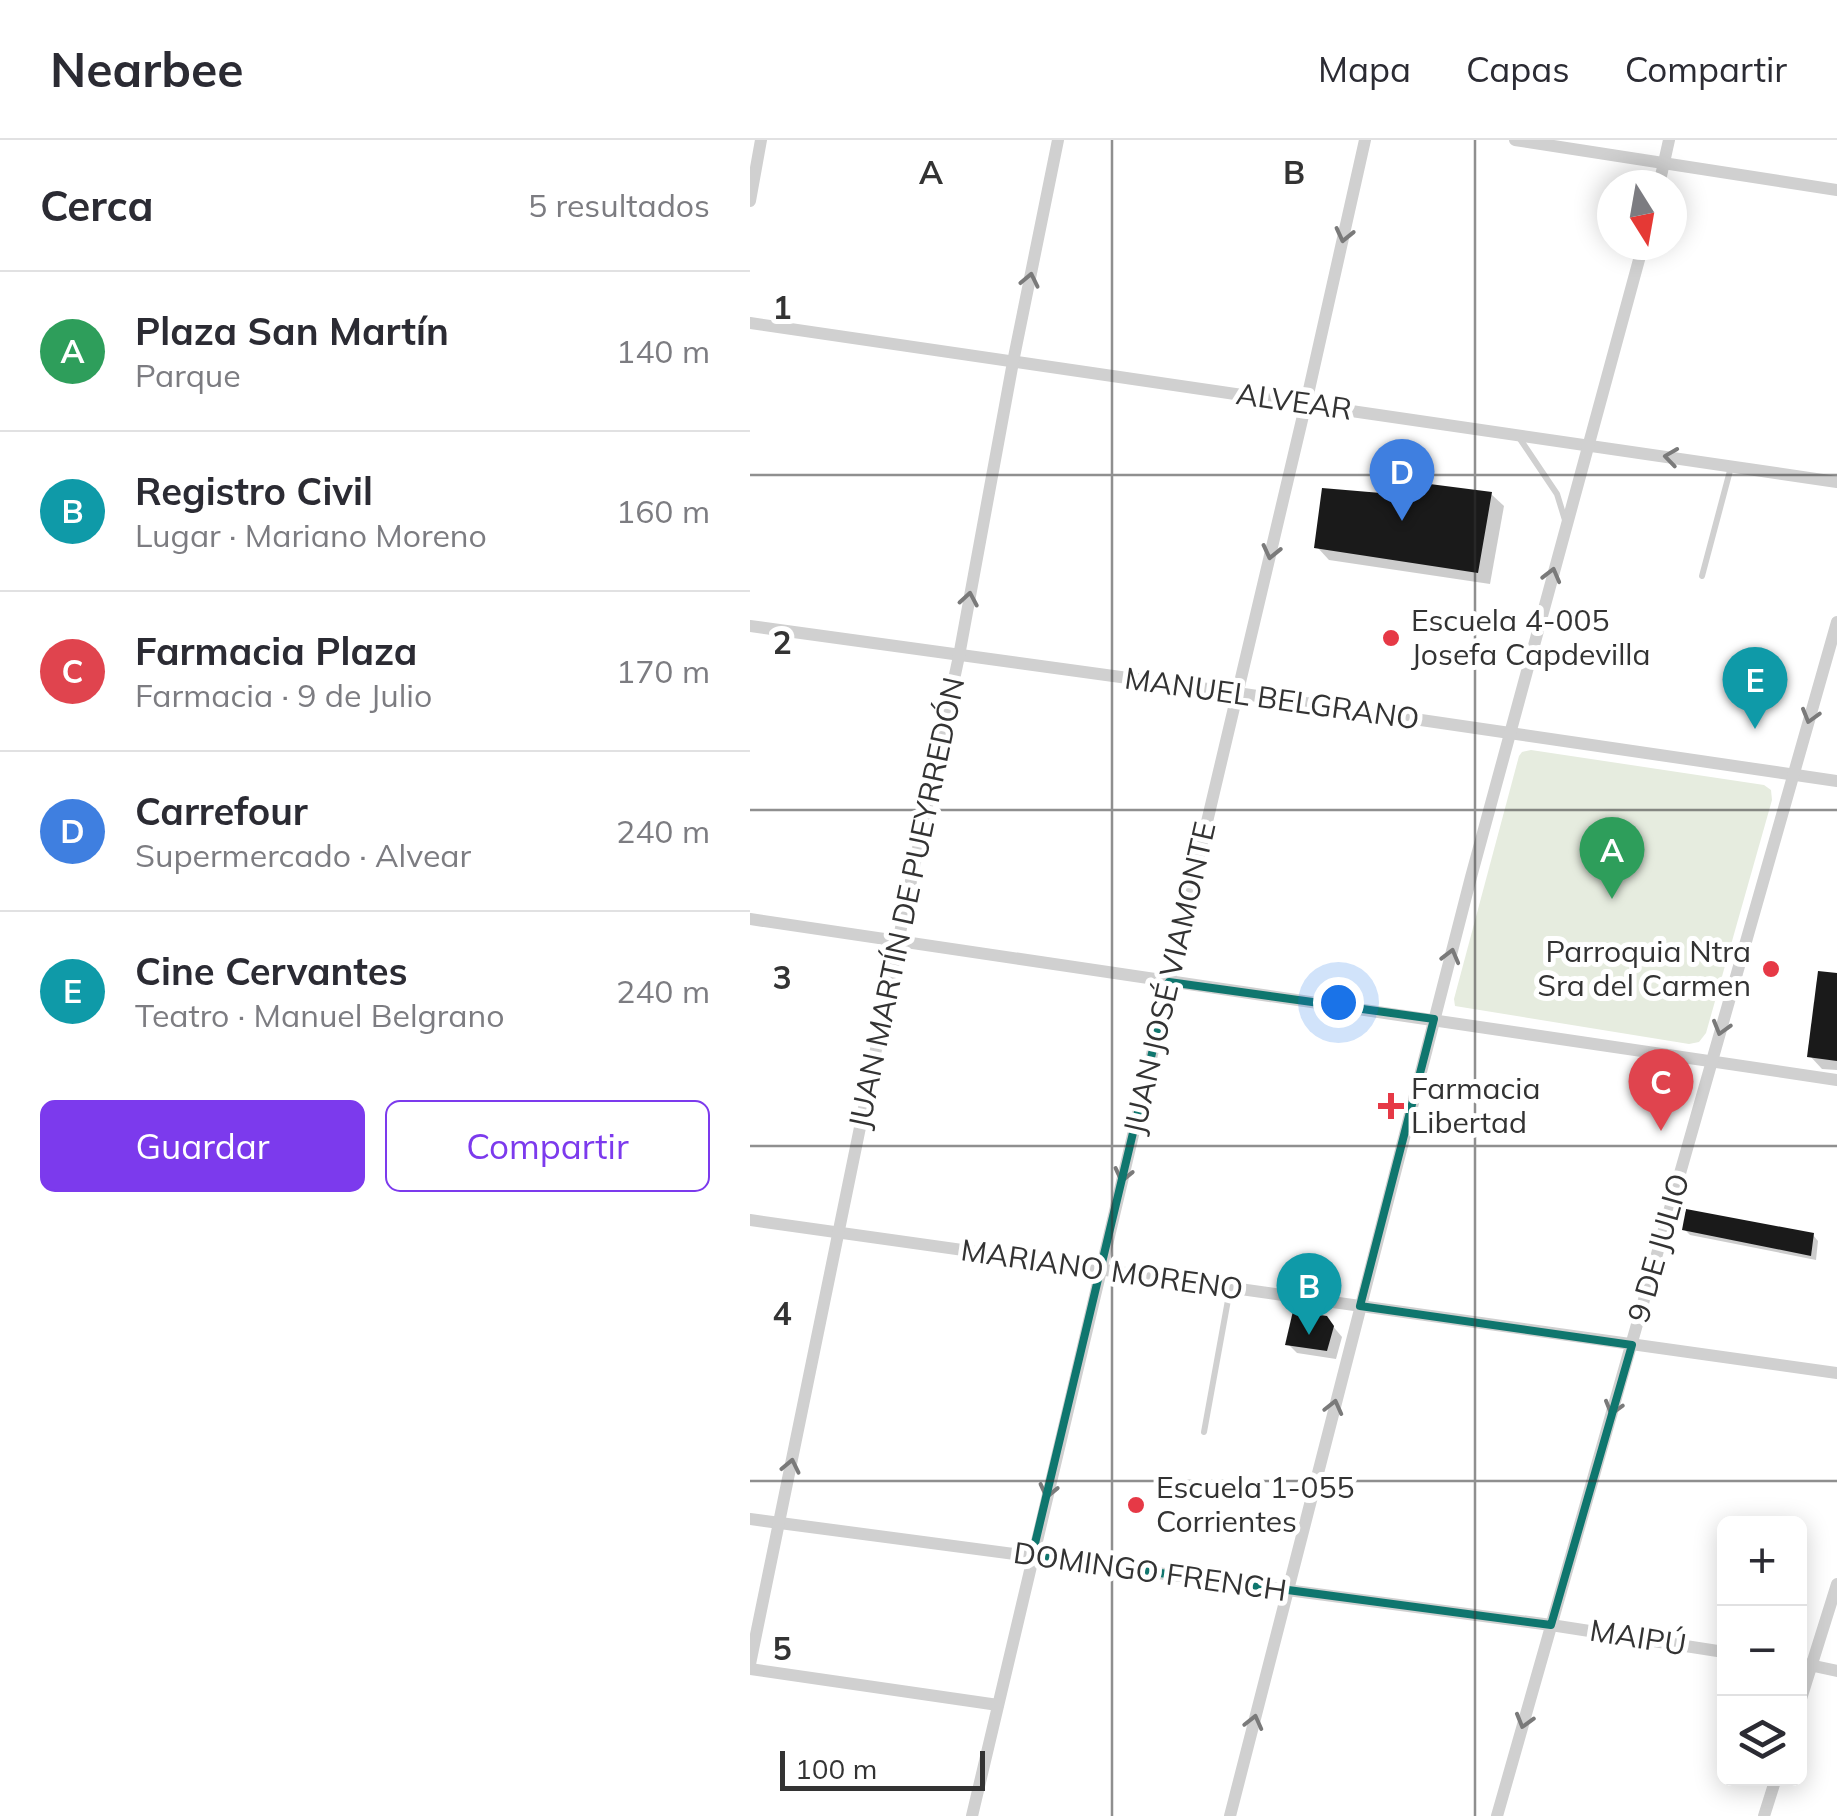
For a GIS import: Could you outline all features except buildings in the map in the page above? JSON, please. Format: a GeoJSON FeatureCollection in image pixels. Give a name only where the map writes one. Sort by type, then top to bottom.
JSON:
{"type":"FeatureCollection","features":[{"type":"Feature","properties":{"kind":"street"},"geometry":{"type":"LineString","coordinates":[[750,201],[761,140]]}},
{"type":"Feature","properties":{"kind":"street","name":"JUAN MARTÍN DE PUEYRREDÓN"},"geometry":{"type":"LineString","coordinates":[[750,1667],[959,656],[1058,140]]}},
{"type":"Feature","properties":{"kind":"street","name":"JUAN JOSÉ VIAMONTE"},"geometry":{"type":"LineString","coordinates":[[972,1816],[1365,140]]}},
{"type":"Feature","properties":{"kind":"street"},"geometry":{"type":"LineString","coordinates":[[1515,140],[1837,190]]}},
{"type":"Feature","properties":{"kind":"street"},"geometry":{"type":"LineString","coordinates":[[1663,170],[1668,140]]}},
{"type":"Feature","properties":{"kind":"street"},"geometry":{"type":"LineString","coordinates":[[1230,1816],[1434,1019],[1639,260]]}},
{"type":"Feature","properties":{"kind":"street","name":"ALVEAR"},"geometry":{"type":"LineString","coordinates":[[750,323],[1837,482]]}},
{"type":"Feature","properties":{"kind":"street","name":"9 DE JULIO"},"geometry":{"type":"LineString","coordinates":[[1497,1816],[1837,622]]}},
{"type":"Feature","properties":{"kind":"street","name":"MANUEL BELGRANO"},"geometry":{"type":"LineString","coordinates":[[750,626],[1837,782]]}},
{"type":"Feature","properties":{"kind":"street"},"geometry":{"type":"LineString","coordinates":[[750,918],[1837,1080]]}},
{"type":"Feature","properties":{"kind":"street","name":"MARIANO MORENO"},"geometry":{"type":"LineString","coordinates":[[750,1220],[1837,1373]]}},
{"type":"Feature","properties":{"kind":"street","name":"DOMINGO FRENCH"},"geometry":{"type":"LineString","coordinates":[[750,1519],[1551,1625]]}},
{"type":"Feature","properties":{"kind":"street"},"geometry":{"type":"LineString","coordinates":[[1807,1659],[1837,1584]]}},
{"type":"Feature","properties":{"kind":"street","name":"MAIPÚ"},"geometry":{"type":"LineString","coordinates":[[1551,1625],[1717,1651]]}},
{"type":"Feature","properties":{"kind":"street"},"geometry":{"type":"LineString","coordinates":[[1807,1664],[1837,1671]]}},
{"type":"Feature","properties":{"kind":"street"},"geometry":{"type":"LineString","coordinates":[[750,1667],[998,1704]]}},
{"type":"Feature","properties":{"kind":"street"},"geometry":{"type":"LineString","coordinates":[[1764,1816],[1773,1786]]}},
{"type":"Feature","properties":{"kind":"lane"},"geometry":{"type":"LineString","coordinates":[[1517,435],[1557,494],[1566,524]]}},
{"type":"Feature","properties":{"kind":"lane"},"geometry":{"type":"LineString","coordinates":[[1702,576],[1731,466]]}},
{"type":"Feature","properties":{"kind":"lane"},"geometry":{"type":"LineString","coordinates":[[1204,1432],[1230,1288]]}},
{"type":"Feature","properties":{"kind":"highlighted area"},"geometry":{"type":"Polygon","coordinates":[[[1169,982],[1434,1019],[1360,1306],[1632,1345],[1551,1625],[1032,1556],[1169,982]]]}},
{"type":"Feature","properties":{"kind":"shaded area"},"geometry":{"type":"Polygon","coordinates":[[[1531,750],[1764,785],[1771,790],[1772,800],[1706,1033],[1699,1042],[1689,1044],[1455,1006],[1519,756],[1531,750]]]}},
{"type":"Feature","properties":{"kind":"place","name":"Carrefour"},"geometry":{"type":"Point","coordinates":[1402,521]}},
{"type":"Feature","properties":{"kind":"place","name":"Escuela 4-005 Josefa Capdevilla"},"geometry":{"type":"Point","coordinates":[1391,638]}},
{"type":"Feature","properties":{"kind":"place","name":"Cine Cervantes"},"geometry":{"type":"Point","coordinates":[1755,729]}},
{"type":"Feature","properties":{"kind":"place","name":"Plaza San Martín"},"geometry":{"type":"Point","coordinates":[1612,899]}},
{"type":"Feature","properties":{"kind":"place","name":"Parroquia Ntra Sra del Carmen"},"geometry":{"type":"Point","coordinates":[1771,969]}},
{"type":"Feature","properties":{"kind":"place","name":"Farmacia Libertad"},"geometry":{"type":"Point","coordinates":[1391,1106]}},
{"type":"Feature","properties":{"kind":"place","name":"Farmacia Plaza"},"geometry":{"type":"Point","coordinates":[1661,1131]}},
{"type":"Feature","properties":{"kind":"place","name":"Registro Civil"},"geometry":{"type":"Point","coordinates":[1309,1335]}},
{"type":"Feature","properties":{"kind":"place","name":"Escuela 1-055 Corrientes"},"geometry":{"type":"Point","coordinates":[1136,1505]}}]}
